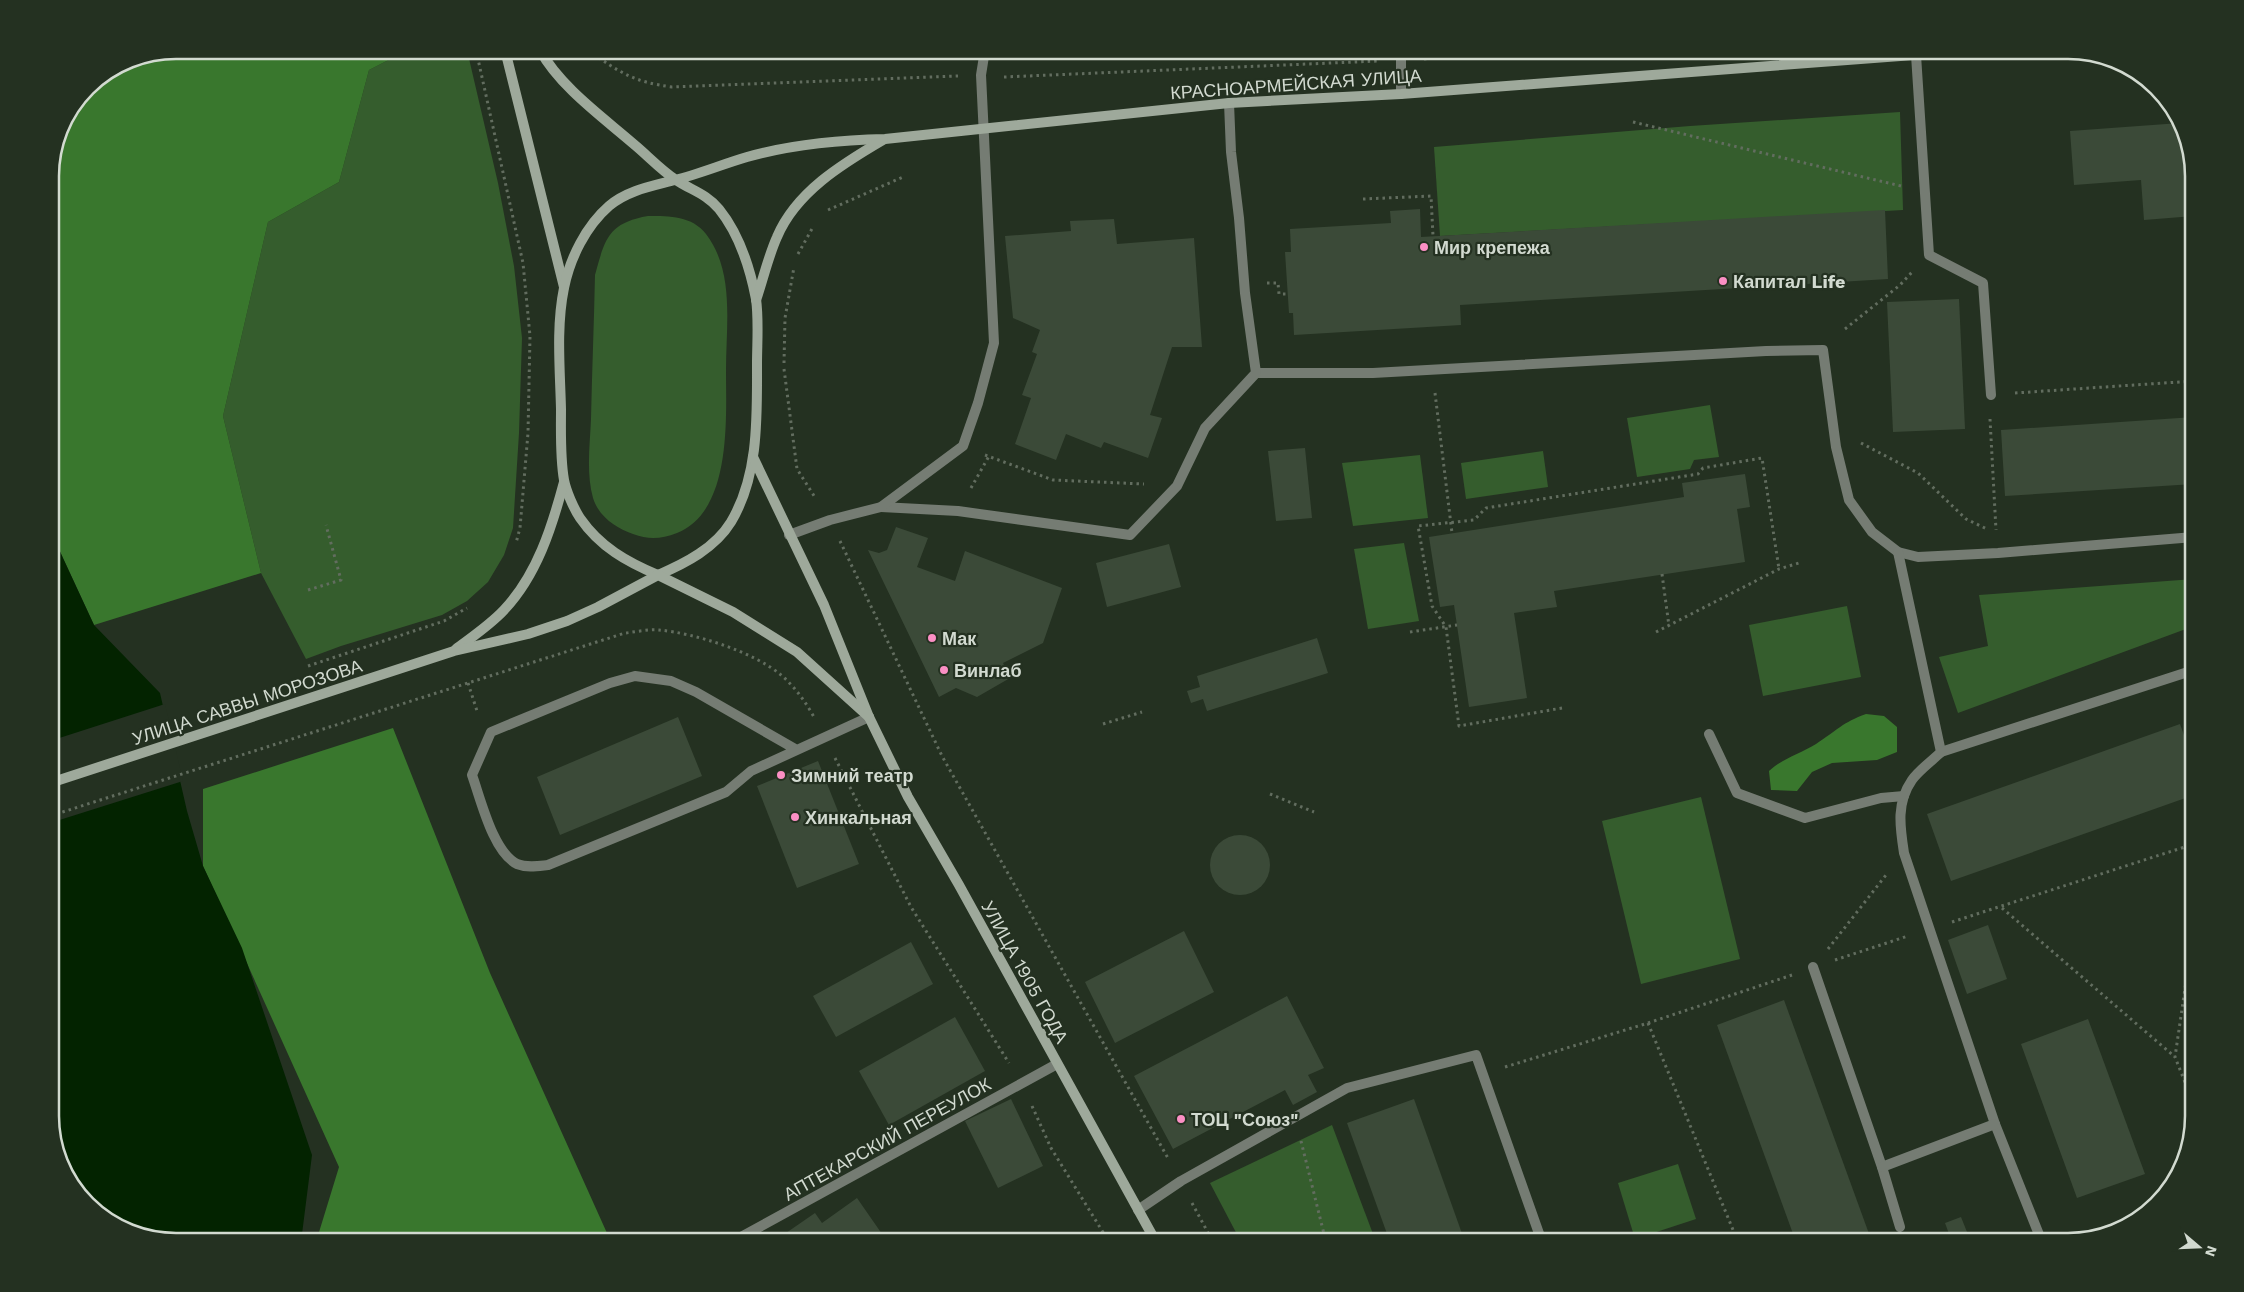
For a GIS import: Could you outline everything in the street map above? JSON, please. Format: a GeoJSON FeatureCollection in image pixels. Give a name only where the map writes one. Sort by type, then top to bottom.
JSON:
{"type":"FeatureCollection","features":[{"type":"Feature","properties":{"kind":"street"},"geometry":{"type":"LineString","coordinates":[[507,59],[564,287],[560,358],[561,449],[564,482],[580,517],[602,544],[622,558],[733,612],[797,652],[869,717]]}},
{"type":"Feature","properties":{"kind":"street"},"geometry":{"type":"LineString","coordinates":[[544,59],[548,66],[573,90],[676,180],[705,195],[723,215],[741,246],[748,265],[756,301]]}},
{"type":"Feature","properties":{"kind":"street","name":"КРАСНОАРМЕЙСКАЯ УЛИЦА"},"geometry":{"type":"LineString","coordinates":[[564,287],[576,249],[609,206],[651,185],[676,180],[748,156],[793,146],[834,140],[885,139],[1229,103],[1400,94],[1863,59]]}},
{"type":"Feature","properties":{"kind":"street"},"geometry":{"type":"LineString","coordinates":[[756,301],[776,238],[788,216],[821,181],[842,163],[885,139]]}},
{"type":"Feature","properties":{"kind":"street","name":"УЛИЦА САВВЫ МОРОЗОВА"},"geometry":{"type":"LineString","coordinates":[[59,780],[454,651],[528,634],[567,621],[631,591],[697,556],[715,541],[731,522],[746,489],[753,457],[757,390],[756,301]]}},
{"type":"Feature","properties":{"kind":"street","name":"УЛИЦА 1905 ГОДА"},"geometry":{"type":"LineString","coordinates":[[753,457],[789,536],[824,605],[869,717],[908,798],[959,885],[1151,1233]]}},
{"type":"Feature","properties":{"kind":"street","name":"УЛИЦА САВВЫ МОРОЗОВА"},"geometry":{"type":"LineString","coordinates":[[454,651],[490,623],[518,593],[545,544],[564,482]]}},
{"type":"Feature","properties":{"kind":"lane"},"geometry":{"type":"LineString","coordinates":[[881,507],[963,446],[978,403],[994,343],[981,75],[984,59]]}},
{"type":"Feature","properties":{"kind":"lane"},"geometry":{"type":"LineString","coordinates":[[1400,94],[1401,59]]}},
{"type":"Feature","properties":{"kind":"lane"},"geometry":{"type":"LineString","coordinates":[[1916,59],[1928,255],[1983,283],[1990,395]]}},
{"type":"Feature","properties":{"kind":"lane"},"geometry":{"type":"LineString","coordinates":[[1229,103],[1231,152],[1245,293],[1256,373]]}},
{"type":"Feature","properties":{"kind":"lane"},"geometry":{"type":"LineString","coordinates":[[789,536],[830,520],[881,507],[958,511],[1130,535],[1177,486],[1205,428],[1256,373],[1373,373],[1766,351],[1823,350],[1836,447],[1848,500],[1872,532],[1898,552],[1918,557],[1998,553],[2185,538]]}},
{"type":"Feature","properties":{"kind":"lane"},"geometry":{"type":"LineString","coordinates":[[1898,552],[1941,752]]}},
{"type":"Feature","properties":{"kind":"lane"},"geometry":{"type":"LineString","coordinates":[[2038,1233],[1995,1124],[1904,853],[1899,822],[1904,796],[1912,779],[1941,752],[2185,673]]}},
{"type":"Feature","properties":{"kind":"lane"},"geometry":{"type":"LineString","coordinates":[[797,750],[696,692],[671,682],[635,676],[610,683],[491,732],[472,776],[498,843],[506,856],[518,864],[530,867],[548,865],[726,792],[752,771],[869,717]]}},
{"type":"Feature","properties":{"kind":"lane"},"geometry":{"type":"LineString","coordinates":[[1709,734],[1737,793],[1805,818],[1881,798],[1904,796]]}},
{"type":"Feature","properties":{"kind":"lane"},"geometry":{"type":"LineString","coordinates":[[1814,967],[1882,1167],[1900,1227]]}},
{"type":"Feature","properties":{"kind":"lane"},"geometry":{"type":"LineString","coordinates":[[1138,1210],[1181,1181],[1347,1088],[1476,1055],[1539,1233]]}},
{"type":"Feature","properties":{"kind":"lane","name":"АПТЕКАРСКИЙ ПЕРЕУЛОК"},"geometry":{"type":"LineString","coordinates":[[749,1233],[1057,1064]]}},
{"type":"Feature","properties":{"kind":"lane"},"geometry":{"type":"LineString","coordinates":[[1882,1167],[1995,1124]]}},
{"type":"Feature","properties":{"kind":"path"},"geometry":{"type":"LineString","coordinates":[[478,59],[523,263],[530,336],[528,433],[520,528],[514,551]]}},
{"type":"Feature","properties":{"kind":"path"},"geometry":{"type":"LineString","coordinates":[[601,59],[616,70],[645,83],[672,87],[981,75],[1008,77],[1330,59]]}},
{"type":"Feature","properties":{"kind":"path"},"geometry":{"type":"LineString","coordinates":[[1633,122],[1923,192]]}},
{"type":"Feature","properties":{"kind":"path"},"geometry":{"type":"LineString","coordinates":[[821,213],[903,177]]}},
{"type":"Feature","properties":{"kind":"path"},"geometry":{"type":"LineString","coordinates":[[1363,200],[1431,196],[1433,236]]}},
{"type":"Feature","properties":{"kind":"path"},"geometry":{"type":"LineString","coordinates":[[817,221],[795,261],[785,318],[784,370],[797,469],[830,520],[942,756],[1181,1181],[1208,1233]]}},
{"type":"Feature","properties":{"kind":"path"},"geometry":{"type":"LineString","coordinates":[[1845,329],[1900,285],[1928,255]]}},
{"type":"Feature","properties":{"kind":"path"},"geometry":{"type":"LineString","coordinates":[[1278,283],[1279,294],[1288,294]]}},
{"type":"Feature","properties":{"kind":"path"},"geometry":{"type":"LineString","coordinates":[[1432,370],[1452,533]]}},
{"type":"Feature","properties":{"kind":"path"},"geometry":{"type":"LineString","coordinates":[[1856,440],[1918,473],[1966,519],[1996,533],[1990,395],[2185,382]]}},
{"type":"Feature","properties":{"kind":"path"},"geometry":{"type":"LineString","coordinates":[[963,446],[1053,480],[1177,486]]}},
{"type":"Feature","properties":{"kind":"path"},"geometry":{"type":"LineString","coordinates":[[958,511],[989,456]]}},
{"type":"Feature","properties":{"kind":"path"},"geometry":{"type":"LineString","coordinates":[[1562,708],[1460,726],[1446,627],[1432,606],[1418,526],[1474,520],[1486,508],[1698,474],[1703,468],[1762,458],[1779,569]]}},
{"type":"Feature","properties":{"kind":"path"},"geometry":{"type":"LineString","coordinates":[[308,590],[341,580],[326,524]]}},
{"type":"Feature","properties":{"kind":"path"},"geometry":{"type":"LineString","coordinates":[[1656,632],[1779,569],[1799,563]]}},
{"type":"Feature","properties":{"kind":"path"},"geometry":{"type":"LineString","coordinates":[[1662,574],[1668,626]]}},
{"type":"Feature","properties":{"kind":"path"},"geometry":{"type":"LineString","coordinates":[[308,666],[444,621],[474,604]]}},
{"type":"Feature","properties":{"kind":"path"},"geometry":{"type":"LineString","coordinates":[[1410,632],[1457,625]]}},
{"type":"Feature","properties":{"kind":"path"},"geometry":{"type":"LineString","coordinates":[[59,813],[468,683],[477,711]]}},
{"type":"Feature","properties":{"kind":"path"},"geometry":{"type":"LineString","coordinates":[[1103,724],[1142,712]]}},
{"type":"Feature","properties":{"kind":"path"},"geometry":{"type":"LineString","coordinates":[[1270,794],[1314,812]]}},
{"type":"Feature","properties":{"kind":"path"},"geometry":{"type":"LineString","coordinates":[[854,796],[911,907],[1022,1084],[1051,1148],[1103,1233]]}},
{"type":"Feature","properties":{"kind":"path"},"geometry":{"type":"LineString","coordinates":[[1814,967],[1904,853]]}},
{"type":"Feature","properties":{"kind":"path"},"geometry":{"type":"LineString","coordinates":[[2002,908],[2175,1057],[2185,1082]]}},
{"type":"Feature","properties":{"kind":"path"},"geometry":{"type":"LineString","coordinates":[[2175,1057],[2185,989]]}},
{"type":"Feature","properties":{"kind":"path"},"geometry":{"type":"LineString","coordinates":[[1648,1023],[1734,1233]]}},
{"type":"Feature","properties":{"kind":"path"},"geometry":{"type":"LineString","coordinates":[[1296,1118],[1324,1233]]}},
{"type":"Feature","properties":{"kind":"shaded area"},"geometry":{"type":"Polygon","coordinates":[[[390,59],[469,59],[498,183],[514,266],[522,338],[513,528],[504,555],[488,582],[467,601],[442,615],[341,646],[306,659],[261,573],[223,416],[268,222],[339,182],[369,70],[390,59]]]}},
{"type":"Feature","properties":{"kind":"shaded area"},"geometry":{"type":"Polygon","coordinates":[[[1900,112],[1903,210],[1440,236],[1434,147],[1690,126],[1900,112]]]}},
{"type":"Feature","properties":{"kind":"shaded area"},"geometry":{"type":"Polygon","coordinates":[[[648,216],[687,220],[706,234],[715,249],[721,265],[727,299],[725,437],[717,485],[708,505],[695,522],[677,533],[655,538],[627,532],[614,525],[599,511],[593,498],[589,469],[595,275],[606,242],[616,228],[624,223],[648,216]]]}},
{"type":"Feature","properties":{"kind":"shaded area"},"geometry":{"type":"Polygon","coordinates":[[[1710,405],[1719,457],[1694,460],[1690,469],[1637,477],[1627,418],[1710,405]]]}},
{"type":"Feature","properties":{"kind":"shaded area"},"geometry":{"type":"Polygon","coordinates":[[[1543,451],[1548,487],[1466,499],[1461,463],[1543,451]]]}},
{"type":"Feature","properties":{"kind":"shaded area"},"geometry":{"type":"Polygon","coordinates":[[[1420,455],[1428,518],[1353,526],[1342,463],[1420,455]]]}},
{"type":"Feature","properties":{"kind":"shaded area"},"geometry":{"type":"Polygon","coordinates":[[[1404,543],[1419,621],[1368,629],[1354,549],[1404,543]]]}},
{"type":"Feature","properties":{"kind":"shaded area"},"geometry":{"type":"Polygon","coordinates":[[[59,549],[94,625],[160,693],[187,811],[203,866],[242,948],[312,1155],[302,1233],[176,1233],[146,1229],[117,1218],[93,1199],[74,1175],[68,1161],[61,1139],[59,1123],[59,549]]]}},
{"type":"Feature","properties":{"kind":"shaded area"},"geometry":{"type":"Polygon","coordinates":[[[2185,580],[2185,629],[1958,713],[1939,657],[1988,646],[1979,595],[2185,580]]]}},
{"type":"Feature","properties":{"kind":"shaded area"},"geometry":{"type":"Polygon","coordinates":[[[1847,606],[1861,677],[1763,696],[1749,625],[1847,606]]]}},
{"type":"Feature","properties":{"kind":"shaded area"},"geometry":{"type":"Polygon","coordinates":[[[1701,797],[1740,959],[1641,984],[1602,821],[1701,797]]]}},
{"type":"Feature","properties":{"kind":"shaded area"},"geometry":{"type":"Polygon","coordinates":[[[1332,1125],[1373,1233],[1236,1233],[1210,1183],[1332,1125]]]}},
{"type":"Feature","properties":{"kind":"shaded area"},"geometry":{"type":"Polygon","coordinates":[[[1678,1164],[1696,1219],[1653,1233],[1633,1233],[1618,1183],[1678,1164]]]}},
{"type":"Feature","properties":{"kind":"green space"},"geometry":{"type":"Polygon","coordinates":[[[169,59],[390,59],[369,70],[339,182],[268,222],[223,416],[261,573],[94,625],[59,549],[59,169],[63,146],[74,117],[93,93],[105,83],[124,71],[153,61],[169,59]]]}},
{"type":"Feature","properties":{"kind":"green space"},"geometry":{"type":"Polygon","coordinates":[[[1866,714],[1884,716],[1897,727],[1897,752],[1877,760],[1832,763],[1812,772],[1797,791],[1771,790],[1769,771],[1774,767],[1816,744],[1845,724],[1866,714]]]}},
{"type":"Feature","properties":{"kind":"green space"},"geometry":{"type":"Polygon","coordinates":[[[393,728],[490,973],[607,1233],[319,1233],[339,1167],[203,866],[203,789],[393,728]]]}},
{"type":"Feature","properties":{"kind":"pier"},"geometry":{"type":"Polygon","coordinates":[[[165,704],[183,781],[59,820],[59,738],[165,704]]]}},
{"type":"Feature","properties":{"kind":"building"},"geometry":{"type":"Polygon","coordinates":[[[2173,124],[2183,153],[2185,217],[2144,220],[2141,180],[2074,185],[2070,131],[2173,124]]]}},
{"type":"Feature","properties":{"kind":"building"},"geometry":{"type":"Polygon","coordinates":[[[1420,209],[1421,237],[1885,210],[1888,279],[1460,305],[1461,325],[1294,335],[1293,313],[1289,313],[1285,252],[1291,252],[1290,229],[1391,223],[1390,211],[1420,209]]]}},
{"type":"Feature","properties":{"kind":"building"},"geometry":{"type":"Polygon","coordinates":[[[1114,219],[1117,244],[1194,238],[1202,347],[1172,347],[1150,415],[1162,418],[1148,458],[1104,442],[1101,448],[1066,434],[1056,460],[1015,444],[1031,398],[1022,395],[1037,354],[1032,352],[1040,330],[1013,318],[1005,236],[1071,231],[1070,221],[1114,219]]]}},
{"type":"Feature","properties":{"kind":"building"},"geometry":{"type":"Polygon","coordinates":[[[1959,299],[1965,429],[1893,432],[1887,302],[1959,299]]]}},
{"type":"Feature","properties":{"kind":"building"},"geometry":{"type":"Polygon","coordinates":[[[2185,418],[2185,485],[2005,496],[2001,430],[2185,418]]]}},
{"type":"Feature","properties":{"kind":"building"},"geometry":{"type":"Polygon","coordinates":[[[1305,448],[1312,518],[1276,521],[1268,451],[1305,448]]]}},
{"type":"Feature","properties":{"kind":"building"},"geometry":{"type":"Polygon","coordinates":[[[1745,474],[1750,507],[1737,509],[1745,562],[1554,591],[1557,607],[1514,613],[1527,698],[1469,707],[1454,605],[1440,607],[1429,537],[1684,497],[1682,483],[1745,474]]]}},
{"type":"Feature","properties":{"kind":"building"},"geometry":{"type":"Polygon","coordinates":[[[896,527],[928,538],[917,567],[955,581],[965,551],[1062,588],[1043,643],[1003,663],[1010,678],[977,697],[956,688],[939,697],[868,550],[879,553],[887,550],[896,527]]]}},
{"type":"Feature","properties":{"kind":"building"},"geometry":{"type":"Polygon","coordinates":[[[1169,544],[1181,587],[1107,607],[1096,563],[1169,544]]]}},
{"type":"Feature","properties":{"kind":"building"},"geometry":{"type":"Polygon","coordinates":[[[1317,638],[1328,673],[1207,711],[1203,699],[1191,703],[1187,691],[1200,687],[1197,676],[1317,638]]]}},
{"type":"Feature","properties":{"kind":"building"},"geometry":{"type":"Polygon","coordinates":[[[678,717],[702,776],[560,835],[537,777],[678,717]]]}},
{"type":"Feature","properties":{"kind":"building"},"geometry":{"type":"Polygon","coordinates":[[[2180,724],[2185,738],[2185,798],[1951,881],[1927,814],[2180,724]]]}},
{"type":"Feature","properties":{"kind":"building"},"geometry":{"type":"Polygon","coordinates":[[[818,761],[859,864],[797,888],[757,786],[818,761]]]}},
{"type":"Feature","properties":{"kind":"building"},"geometry":{"type":"Polygon","coordinates":[[[1240,835],[1257,840],[1265,848],[1270,865],[1265,882],[1257,890],[1240,895],[1223,890],[1215,882],[1210,865],[1215,848],[1223,840],[1240,835]]]}},
{"type":"Feature","properties":{"kind":"building"},"geometry":{"type":"Polygon","coordinates":[[[1988,925],[2007,979],[1967,994],[1948,940],[1988,925]]]}},
{"type":"Feature","properties":{"kind":"building"},"geometry":{"type":"Polygon","coordinates":[[[1184,931],[1214,992],[1115,1043],[1085,982],[1184,931]]]}},
{"type":"Feature","properties":{"kind":"building"},"geometry":{"type":"Polygon","coordinates":[[[911,942],[933,984],[836,1037],[813,996],[911,942]]]}},
{"type":"Feature","properties":{"kind":"building"},"geometry":{"type":"Polygon","coordinates":[[[1287,996],[1324,1068],[1308,1075],[1317,1092],[1293,1105],[1285,1090],[1173,1149],[1134,1076],[1287,996]]]}},
{"type":"Feature","properties":{"kind":"building"},"geometry":{"type":"Polygon","coordinates":[[[1784,1000],[1869,1233],[1793,1233],[1717,1025],[1784,1000]]]}},
{"type":"Feature","properties":{"kind":"building"},"geometry":{"type":"Polygon","coordinates":[[[955,1017],[985,1071],[889,1125],[859,1071],[955,1017]]]}},
{"type":"Feature","properties":{"kind":"building"},"geometry":{"type":"Polygon","coordinates":[[[2088,1019],[2145,1174],[2077,1198],[2021,1044],[2088,1019]]]}},
{"type":"Feature","properties":{"kind":"building"},"geometry":{"type":"Polygon","coordinates":[[[1011,1099],[1043,1166],[998,1188],[965,1121],[1011,1099]]]}},
{"type":"Feature","properties":{"kind":"building"},"geometry":{"type":"Polygon","coordinates":[[[1414,1099],[1462,1233],[1387,1233],[1347,1123],[1414,1099]]]}},
{"type":"Feature","properties":{"kind":"building"},"geometry":{"type":"Polygon","coordinates":[[[857,1198],[881,1233],[786,1233],[815,1213],[822,1223],[857,1198]]]}},
{"type":"Feature","properties":{"kind":"building"},"geometry":{"type":"Polygon","coordinates":[[[1961,1217],[1967,1233],[1949,1233],[1945,1223],[1961,1217]]]}},
{"type":"Feature","properties":{"kind":"place","name":"Мир крепежа"},"geometry":{"type":"Point","coordinates":[1424,247]}},
{"type":"Feature","properties":{"kind":"place","name":"Капитал Life"},"geometry":{"type":"Point","coordinates":[1723,281]}},
{"type":"Feature","properties":{"kind":"place","name":"Мак"},"geometry":{"type":"Point","coordinates":[932,638]}},
{"type":"Feature","properties":{"kind":"place","name":"Винлаб"},"geometry":{"type":"Point","coordinates":[944,670]}},
{"type":"Feature","properties":{"kind":"place","name":"Зимний театр"},"geometry":{"type":"Point","coordinates":[781,775]}},
{"type":"Feature","properties":{"kind":"place","name":"Хинкальная"},"geometry":{"type":"Point","coordinates":[795,817]}},
{"type":"Feature","properties":{"kind":"place","name":"ТОЦ \"Союз\""},"geometry":{"type":"Point","coordinates":[1181,1119]}}]}
